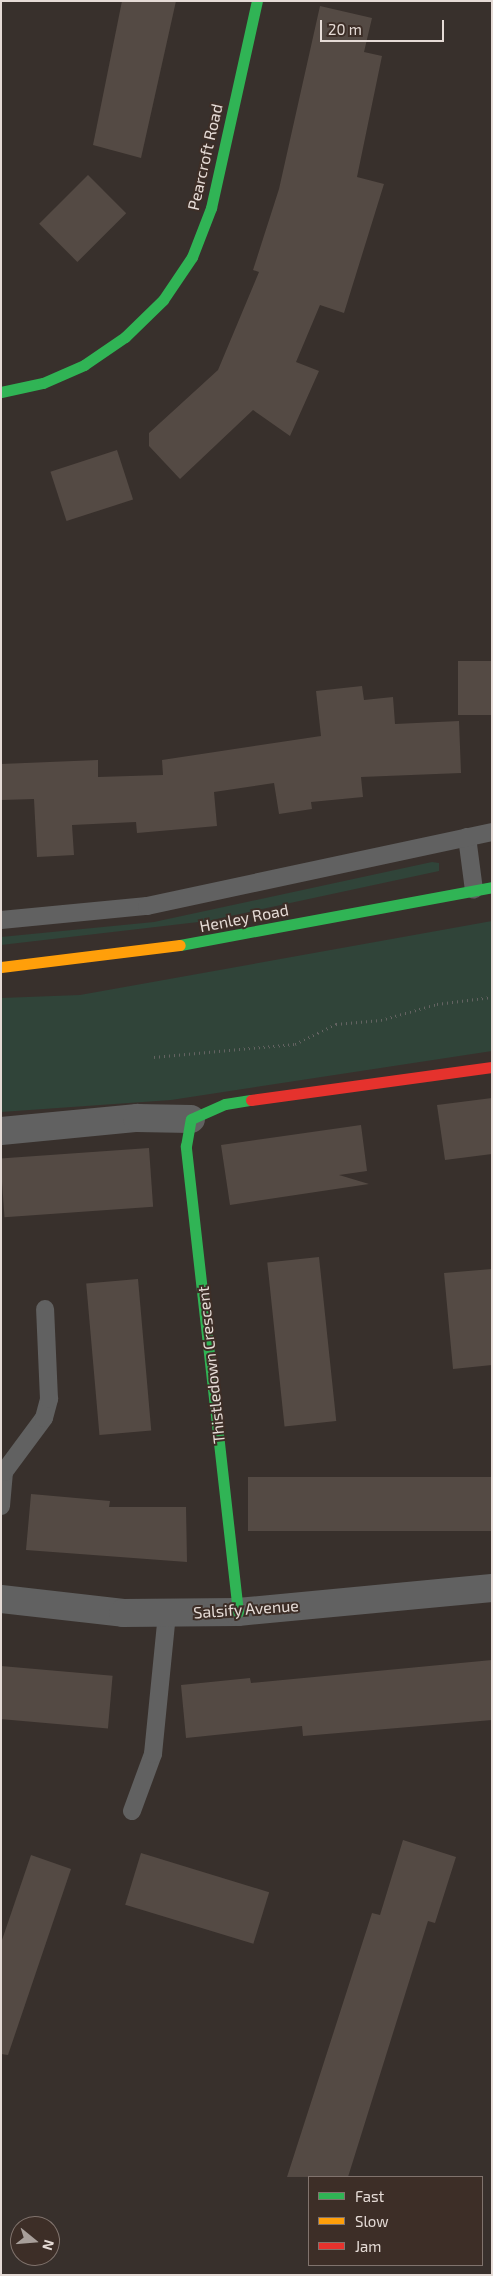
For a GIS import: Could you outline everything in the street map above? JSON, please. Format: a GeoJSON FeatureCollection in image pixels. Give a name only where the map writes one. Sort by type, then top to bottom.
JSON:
{"type":"FeatureCollection","features":[{"type":"Feature","properties":{"kind":"street","name":"Pearcroft Road"},"geometry":{"type":"LineString","coordinates":[[1,392],[59,376],[125,337],[163,300],[192,257],[211,208],[257,1]]}},
{"type":"Feature","properties":{"kind":"street","name":"Henley Road"},"geometry":{"type":"LineString","coordinates":[[1,967],[210,941],[483,888]]}},
{"type":"Feature","properties":{"kind":"street"},"geometry":{"type":"LineString","coordinates":[[1,1130],[138,1118],[191,1119],[225,1104],[492,1067]]}},
{"type":"Feature","properties":{"kind":"street","name":"Thistledown Crescent"},"geometry":{"type":"LineString","coordinates":[[191,1119],[186,1146],[238,1612]]}},
{"type":"Feature","properties":{"kind":"street","name":"Salsify Avenue"},"geometry":{"type":"LineString","coordinates":[[1,1599],[123,1614],[167,1614],[238,1612],[492,1588]]}},
{"type":"Feature","properties":{"kind":"lane"},"geometry":{"type":"LineString","coordinates":[[1,920],[147,906],[492,832]]}},
{"type":"Feature","properties":{"kind":"lane"},"geometry":{"type":"LineString","coordinates":[[467,837],[483,888]]}},
{"type":"Feature","properties":{"kind":"lane"},"geometry":{"type":"LineString","coordinates":[[1,1506],[4,1472],[44,1418],[49,1398],[45,1309]]}},
{"type":"Feature","properties":{"kind":"lane"},"geometry":{"type":"LineString","coordinates":[[132,1811],[153,1754],[167,1614]]}},
{"type":"Feature","properties":{"kind":"path"},"geometry":{"type":"LineString","coordinates":[[154,1057],[295,1044],[336,1024],[380,1020],[437,1004],[492,997]]}},
{"type":"Feature","properties":{"kind":"green space"},"geometry":{"type":"Polygon","coordinates":[[[432,862],[439,863],[439,871],[207,921],[1,945],[1,937],[154,922],[432,862]]]}},
{"type":"Feature","properties":{"kind":"green space"},"geometry":{"type":"Polygon","coordinates":[[[492,921],[492,1051],[171,1100],[1,1112],[1,998],[80,995],[492,921]]]}},
{"type":"Feature","properties":{"kind":"building"},"geometry":{"type":"Polygon","coordinates":[[[122,1],[176,1],[141,158],[93,145],[122,1]]]}},
{"type":"Feature","properties":{"kind":"building"},"geometry":{"type":"Polygon","coordinates":[[[320,6],[372,18],[364,52],[382,56],[357,177],[384,184],[344,313],[320,305],[296,362],[319,371],[290,436],[253,410],[180,479],[149,446],[149,433],[218,370],[259,272],[253,270],[279,189],[320,6]]]}},
{"type":"Feature","properties":{"kind":"building"},"geometry":{"type":"Polygon","coordinates":[[[88,175],[126,213],[77,262],[39,224],[88,175]]]}},
{"type":"Feature","properties":{"kind":"building"},"geometry":{"type":"Polygon","coordinates":[[[117,450],[133,499],[66,521],[50,472],[117,450]]]}},
{"type":"Feature","properties":{"kind":"building"},"geometry":{"type":"Polygon","coordinates":[[[458,661],[492,661],[492,715],[458,715],[458,661]]]}},
{"type":"Feature","properties":{"kind":"building"},"geometry":{"type":"Polygon","coordinates":[[[362,686],[364,700],[393,697],[395,724],[459,721],[461,773],[361,777],[363,797],[311,802],[312,809],[279,814],[274,783],[214,792],[217,826],[137,833],[136,822],[72,825],[74,855],[37,857],[34,799],[1,800],[1,764],[98,760],[98,777],[163,775],[162,760],[321,736],[316,691],[362,686]]]}},
{"type":"Feature","properties":{"kind":"building"},"geometry":{"type":"Polygon","coordinates":[[[492,1098],[492,1154],[445,1160],[437,1105],[492,1098]]]}},
{"type":"Feature","properties":{"kind":"building"},"geometry":{"type":"Polygon","coordinates":[[[361,1125],[367,1171],[339,1175],[369,1184],[230,1205],[221,1145],[361,1125]]]}},
{"type":"Feature","properties":{"kind":"building"},"geometry":{"type":"Polygon","coordinates":[[[149,1148],[153,1207],[4,1217],[1,1158],[149,1148]]]}},
{"type":"Feature","properties":{"kind":"building"},"geometry":{"type":"Polygon","coordinates":[[[319,1257],[336,1421],[285,1427],[267,1262],[319,1257]]]}},
{"type":"Feature","properties":{"kind":"building"},"geometry":{"type":"Polygon","coordinates":[[[492,1269],[492,1365],[453,1369],[444,1273],[492,1269]]]}},
{"type":"Feature","properties":{"kind":"building"},"geometry":{"type":"Polygon","coordinates":[[[138,1279],[151,1430],[99,1435],[86,1284],[138,1279]]]}},
{"type":"Feature","properties":{"kind":"building"},"geometry":{"type":"Polygon","coordinates":[[[248,1477],[492,1477],[492,1531],[248,1531],[248,1477]]]}},
{"type":"Feature","properties":{"kind":"building"},"geometry":{"type":"Polygon","coordinates":[[[31,1494],[110,1501],[109,1507],[186,1507],[187,1562],[26,1550],[31,1494]]]}},
{"type":"Feature","properties":{"kind":"building"},"geometry":{"type":"Polygon","coordinates":[[[492,1660],[492,1720],[303,1736],[302,1726],[186,1738],[181,1685],[250,1678],[251,1683],[492,1660]]]}},
{"type":"Feature","properties":{"kind":"building"},"geometry":{"type":"Polygon","coordinates":[[[1,1666],[113,1676],[108,1729],[1,1719],[1,1666]]]}},
{"type":"Feature","properties":{"kind":"building"},"geometry":{"type":"Polygon","coordinates":[[[403,1840],[456,1857],[435,1923],[428,1921],[348,2176],[287,2177],[372,1913],[380,1915],[403,1840]]]}},
{"type":"Feature","properties":{"kind":"building"},"geometry":{"type":"Polygon","coordinates":[[[141,1853],[269,1892],[253,1944],[125,1905],[141,1853]]]}},
{"type":"Feature","properties":{"kind":"building"},"geometry":{"type":"Polygon","coordinates":[[[31,1855],[71,1869],[8,2055],[1,2054],[1,1943],[31,1855]]]}},
{"type":"Feature","properties":{"kind":"traffic: fast"},"geometry":{"type":"LineString","coordinates":[[1,392],[43,383],[84,365],[125,337],[163,300],[192,257],[211,208],[257,1]]}},
{"type":"Feature","properties":{"kind":"traffic: fast"},"geometry":{"type":"LineString","coordinates":[[180,945],[492,887]]}},
{"type":"Feature","properties":{"kind":"traffic: fast"},"geometry":{"type":"LineString","coordinates":[[238,1612],[186,1146],[191,1119],[225,1104],[251,1100]]}},
{"type":"Feature","properties":{"kind":"traffic: slow"},"geometry":{"type":"LineString","coordinates":[[1,967],[180,945]]}},
{"type":"Feature","properties":{"kind":"traffic: jam"},"geometry":{"type":"LineString","coordinates":[[251,1100],[492,1067]]}}]}
